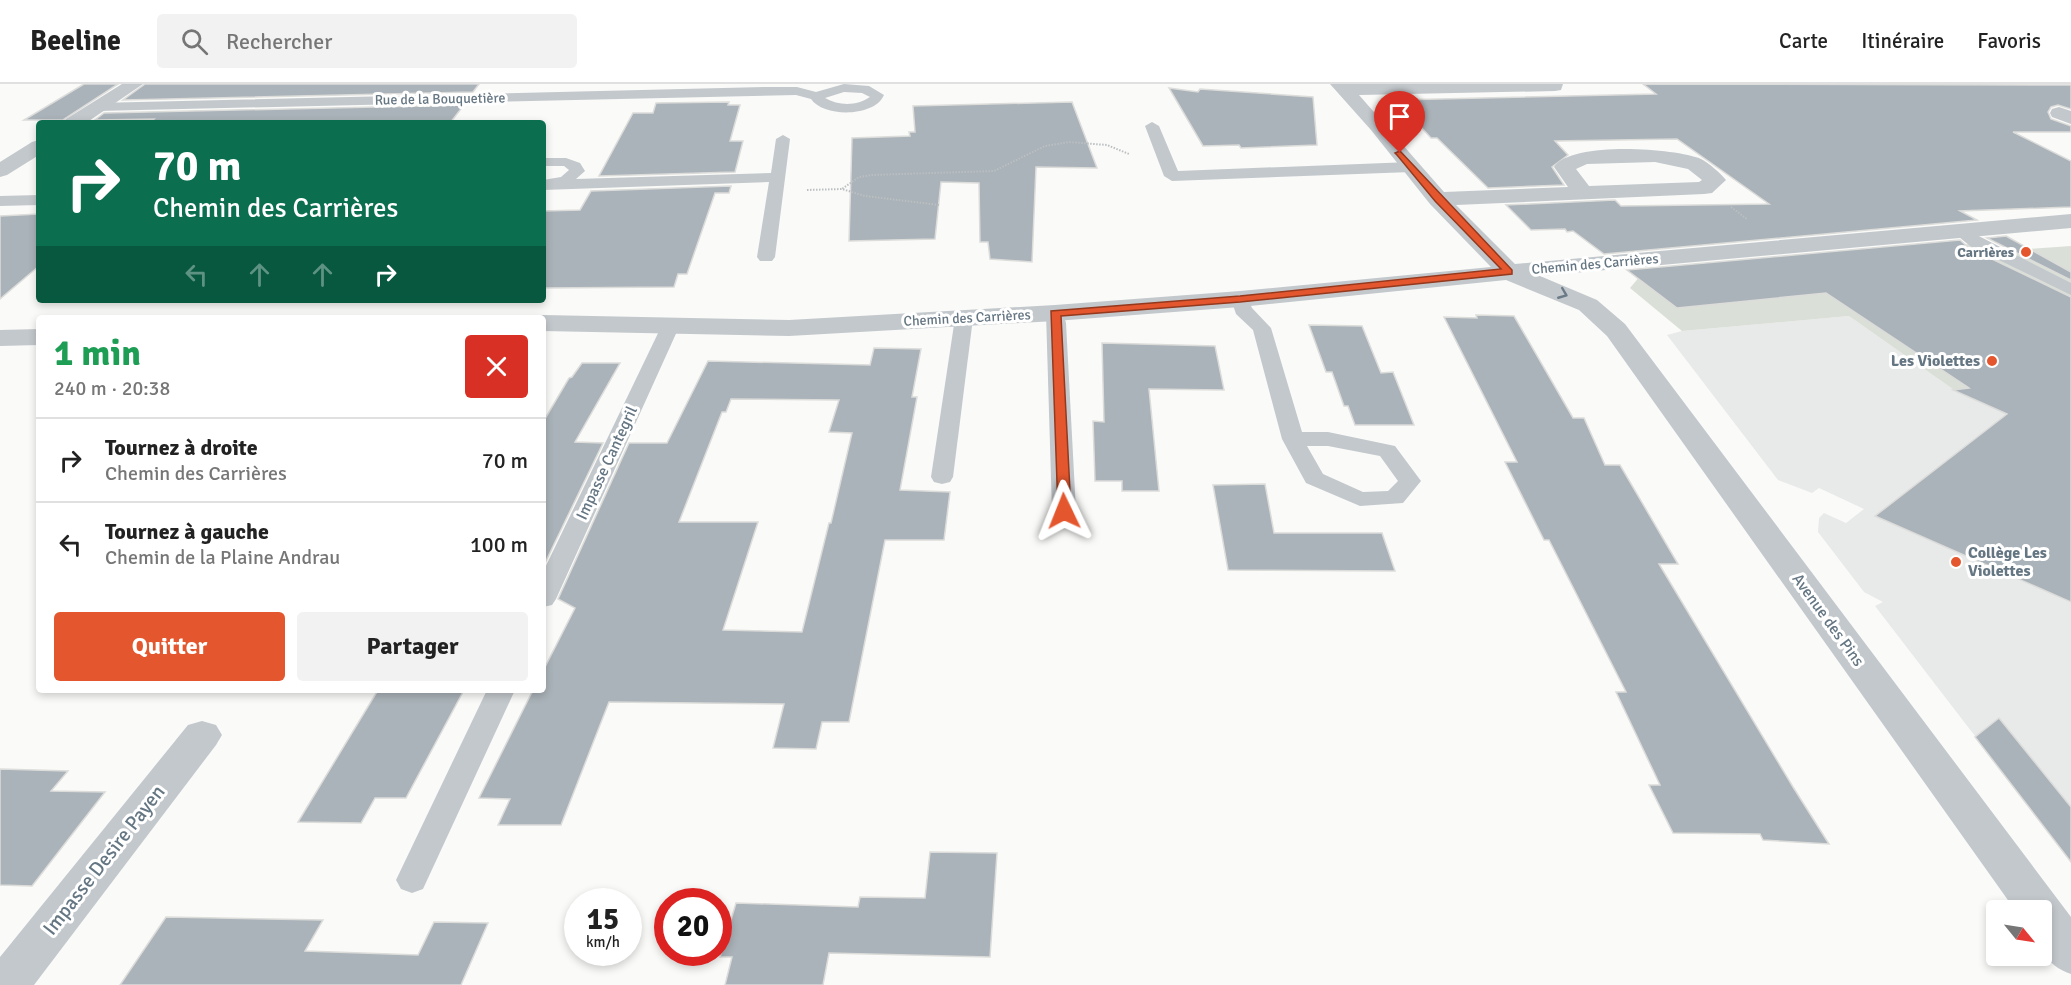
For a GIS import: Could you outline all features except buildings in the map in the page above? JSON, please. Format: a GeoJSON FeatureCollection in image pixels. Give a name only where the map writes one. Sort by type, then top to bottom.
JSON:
{"type":"FeatureCollection","features":[{"type":"Feature","properties":{"kind":"street"},"geometry":{"type":"LineString","coordinates":[[78,120],[134,84]]}},
{"type":"Feature","properties":{"kind":"street"},"geometry":{"type":"LineString","coordinates":[[1342,87],[1555,86],[1553,84]]}},
{"type":"Feature","properties":{"kind":"street"},"geometry":{"type":"LineString","coordinates":[[1342,87],[1378,126],[1438,199],[1509,272]]}},
{"type":"Feature","properties":{"kind":"street"},"geometry":{"type":"LineString","coordinates":[[0,171],[36,148]]}},
{"type":"Feature","properties":{"kind":"street"},"geometry":{"type":"LineString","coordinates":[[1438,199],[1584,194],[1704,188],[1715,180],[1695,164],[1655,156],[1584,158],[1564,167],[1584,194]]}},
{"type":"Feature","properties":{"kind":"street","name":"Chemin des Carrières"},"geometry":{"type":"LineString","coordinates":[[546,323],[789,328],[1055,313],[1240,299],[1581,265],[2071,221]]}},
{"type":"Feature","properties":{"kind":"street","name":"Avenue des Pins"},"geometry":{"type":"LineString","coordinates":[[1581,265],[1618,315],[1616,330]]}},
{"type":"Feature","properties":{"kind":"street","name":"Avenue des Pins"},"geometry":{"type":"LineString","coordinates":[[1509,272],[1588,304],[1616,330],[2032,900]]}},
{"type":"Feature","properties":{"kind":"street"},"geometry":{"type":"LineString","coordinates":[[0,338],[36,337]]}},
{"type":"Feature","properties":{"kind":"street","name":"Impasse Desire Payen"},"geometry":{"type":"LineString","coordinates":[[6,985],[202,735]]}},
{"type":"Feature","properties":{"kind":"street","name":"Avenue des Pins"},"geometry":{"type":"LineString","coordinates":[[2052,927],[2071,954]]}},
{"type":"Feature","properties":{"kind":"lane","name":"Rue de la Bouquetière"},"geometry":{"type":"LineString","coordinates":[[97,107],[767,91],[797,91],[818,97]]}},
{"type":"Feature","properties":{"kind":"lane"},"geometry":{"type":"LineString","coordinates":[[1152,126],[1172,176],[1411,167]]}},
{"type":"Feature","properties":{"kind":"lane"},"geometry":{"type":"LineString","coordinates":[[765,257],[783,140]]}},
{"type":"Feature","properties":{"kind":"lane"},"geometry":{"type":"LineString","coordinates":[[546,162],[566,162],[575,166],[577,171],[566,180],[546,184]]}},
{"type":"Feature","properties":{"kind":"lane"},"geometry":{"type":"LineString","coordinates":[[546,185],[776,177]]}},
{"type":"Feature","properties":{"kind":"lane"},"geometry":{"type":"LineString","coordinates":[[0,201],[36,200]]}},
{"type":"Feature","properties":{"kind":"lane"},"geometry":{"type":"LineString","coordinates":[[1962,232],[1976,242],[2071,290]]}},
{"type":"Feature","properties":{"kind":"lane"},"geometry":{"type":"LineString","coordinates":[[1240,299],[1243,310],[1262,328],[1293,439],[1314,478],[1360,499],[1395,498],[1410,481],[1387,451],[1328,440],[1293,439]]}},
{"type":"Feature","properties":{"kind":"lane"},"geometry":{"type":"LineString","coordinates":[[1055,313],[1064,511]]}},
{"type":"Feature","properties":{"kind":"lane"},"geometry":{"type":"LineString","coordinates":[[942,477],[964,318]]}},
{"type":"Feature","properties":{"kind":"lane","name":"Impasse Cantegril"},"geometry":{"type":"LineString","coordinates":[[546,593],[670,327]]}},
{"type":"Feature","properties":{"kind":"lane"},"geometry":{"type":"LineString","coordinates":[[412,880],[500,693]]}},
{"type":"Feature","properties":{"kind":"path"},"geometry":{"type":"LineString","coordinates":[[939,205],[918,199],[869,197],[842,189],[859,177],[872,175],[994,171],[1009,168],[1034,151],[1056,142],[1096,144],[1126,152],[1136,159],[1165,158]]}},
{"type":"Feature","properties":{"kind":"shaded area","name":"Les Violettes"},"geometry":{"type":"Polygon","coordinates":[[[1969,244],[1983,252],[2071,246],[2071,435],[1957,392],[1849,316],[1682,331],[1630,288],[1641,275],[1969,244]]]}},
{"type":"Feature","properties":{"kind":"shaded area","name":"Collège Les Violettes"},"geometry":{"type":"Polygon","coordinates":[[[1849,316],[1957,392],[2071,435],[2071,861],[1875,606],[1883,602],[1864,592],[1818,532],[1819,518],[1824,513],[1846,523],[1864,509],[1819,488],[1812,493],[1778,480],[1667,335],[1682,331],[1849,316]]]}},
{"type":"Feature","properties":{"kind":"place","name":"Carrières"},"geometry":{"type":"Point","coordinates":[2026,252]}},
{"type":"Feature","properties":{"kind":"place","name":"Les Violettes"},"geometry":{"type":"Point","coordinates":[1992,361]}},
{"type":"Feature","properties":{"kind":"place","name":"Collège Les Violettes"},"geometry":{"type":"Point","coordinates":[1956,562]}},
{"type":"Feature","properties":{"kind":"route"},"geometry":{"type":"LineString","coordinates":[[1064,511],[1055,313],[1240,299],[1509,272],[1438,199],[1400,153]]}}]}
